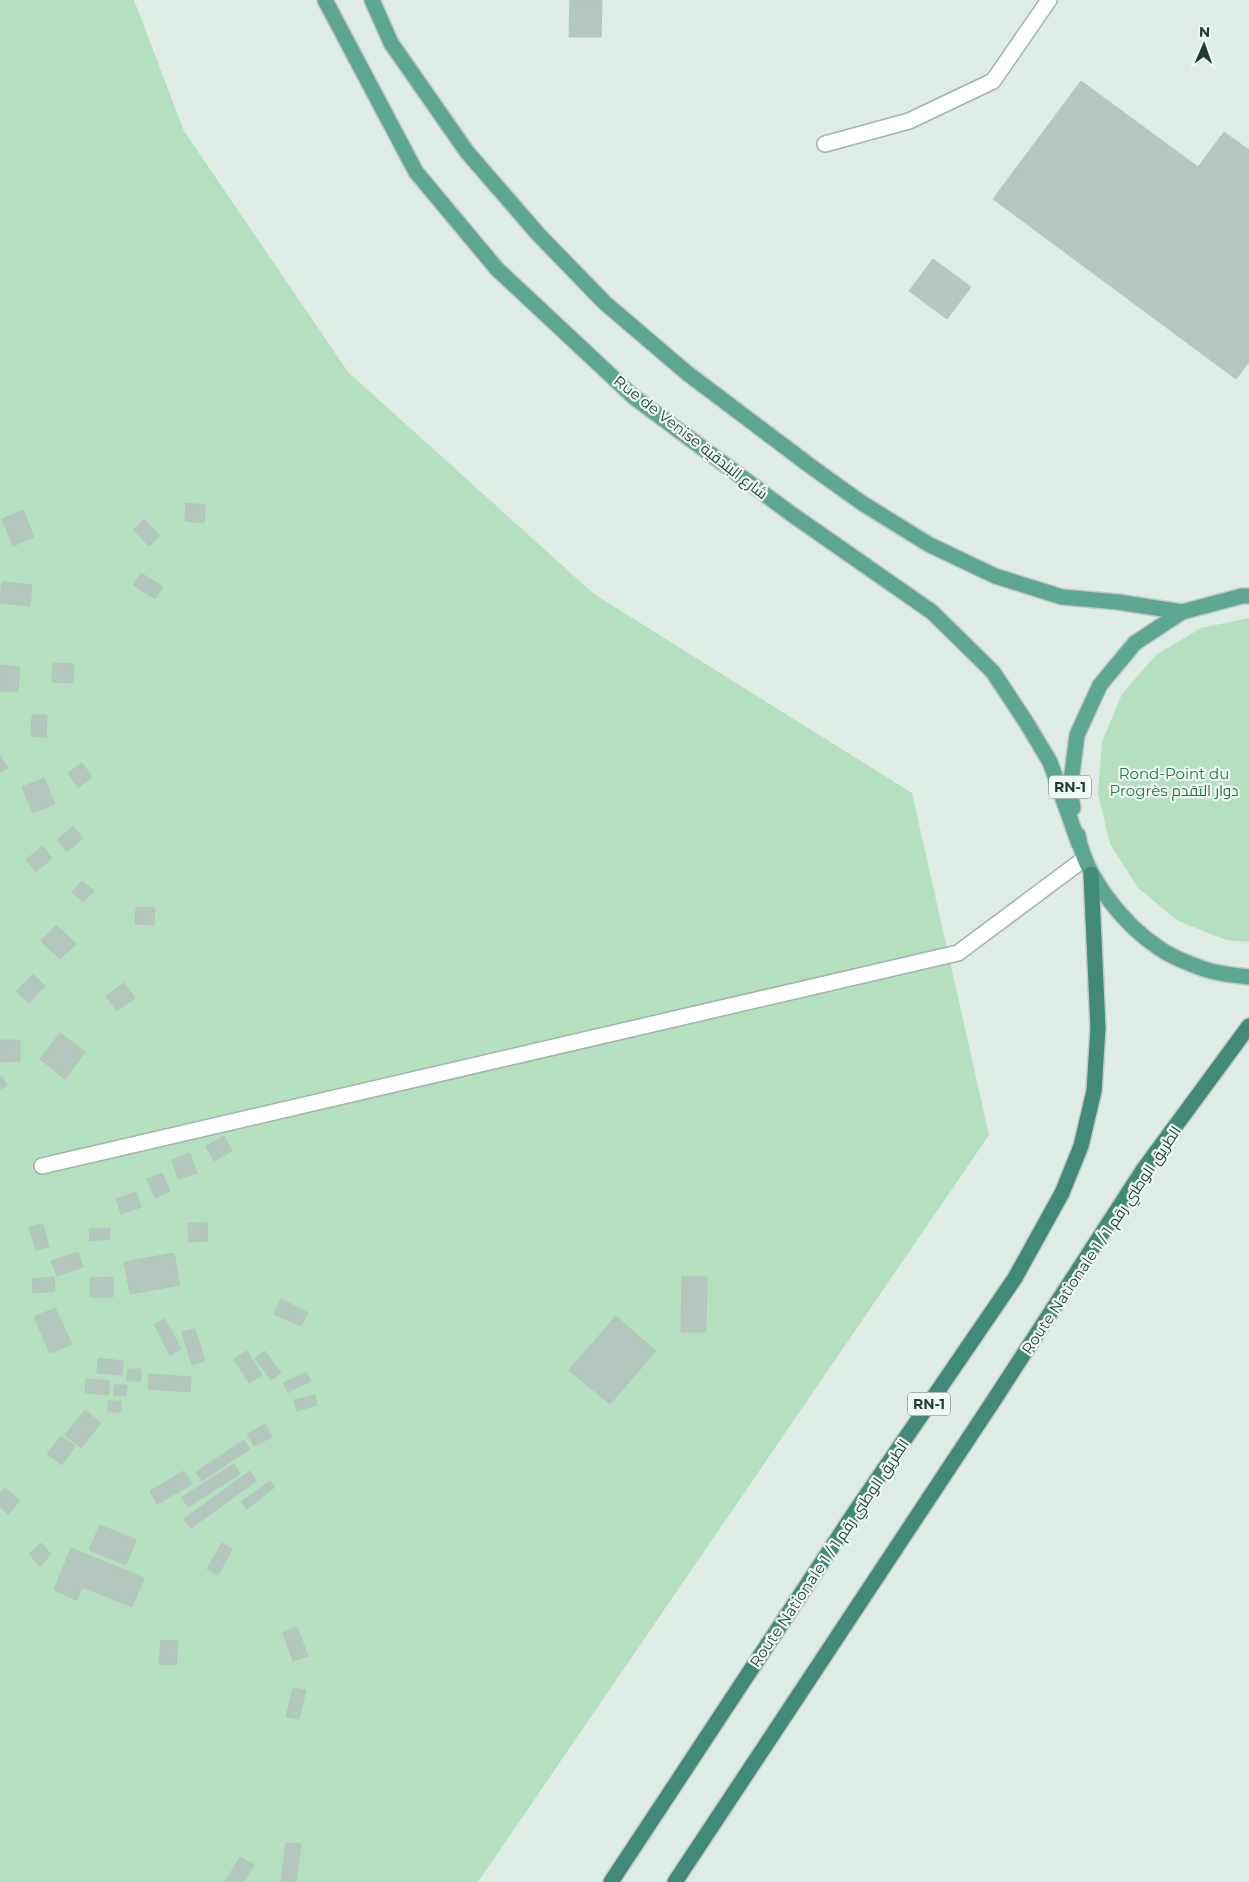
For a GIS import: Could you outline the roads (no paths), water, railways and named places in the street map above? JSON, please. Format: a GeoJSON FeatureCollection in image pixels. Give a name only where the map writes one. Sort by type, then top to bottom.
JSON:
{"type":"FeatureCollection","features":[{"type":"Feature","properties":{"kind":"highway","name":"Route Nationale 1 / الطريق الوطني رقم 1"},"geometry":{"type":"LineString","coordinates":[[611,1882],[855,1512],[1015,1278],[1062,1193],[1081,1146],[1094,1091],[1098,1028],[1091,874]]}},
{"type":"Feature","properties":{"kind":"highway","name":"Route Nationale 1 / الطريق الوطني رقم 1"},"geometry":{"type":"LineString","coordinates":[[676,1882],[1144,1170],[1249,1026]]}},
{"type":"Feature","properties":{"kind":"main road","name":"Rue de Venise شارع البندقية"},"geometry":{"type":"LineString","coordinates":[[325,0],[416,172],[497,269],[636,398],[790,513],[932,612],[993,672],[1050,762],[1079,844]]}},
{"type":"Feature","properties":{"kind":"main road"},"geometry":{"type":"LineString","coordinates":[[372,0],[391,43],[467,152],[538,234],[605,303],[687,373],[862,503],[928,544],[995,576],[1062,597],[1118,602],[1182,612]]}},
{"type":"Feature","properties":{"kind":"main road","name":"RN-1"},"geometry":{"type":"LineString","coordinates":[[1247,595],[1182,612],[1135,642],[1100,685],[1077,735],[1070,790],[1079,844],[1084,859],[1091,874],[1120,915],[1159,948],[1205,970],[1249,977]]}},
{"type":"Feature","properties":{"kind":"lane"},"geometry":{"type":"LineString","coordinates":[[825,144],[909,121],[993,81],[1049,0]]}},
{"type":"Feature","properties":{"kind":"lane"},"geometry":{"type":"LineString","coordinates":[[42,1166],[958,953],[1084,859]]}},
{"type":"Feature","properties":{"kind":"park label","name":"Rond-Point du Progrès دوار التقدم"},"geometry":{"type":"Point","coordinates":[1174,782]}}]}
